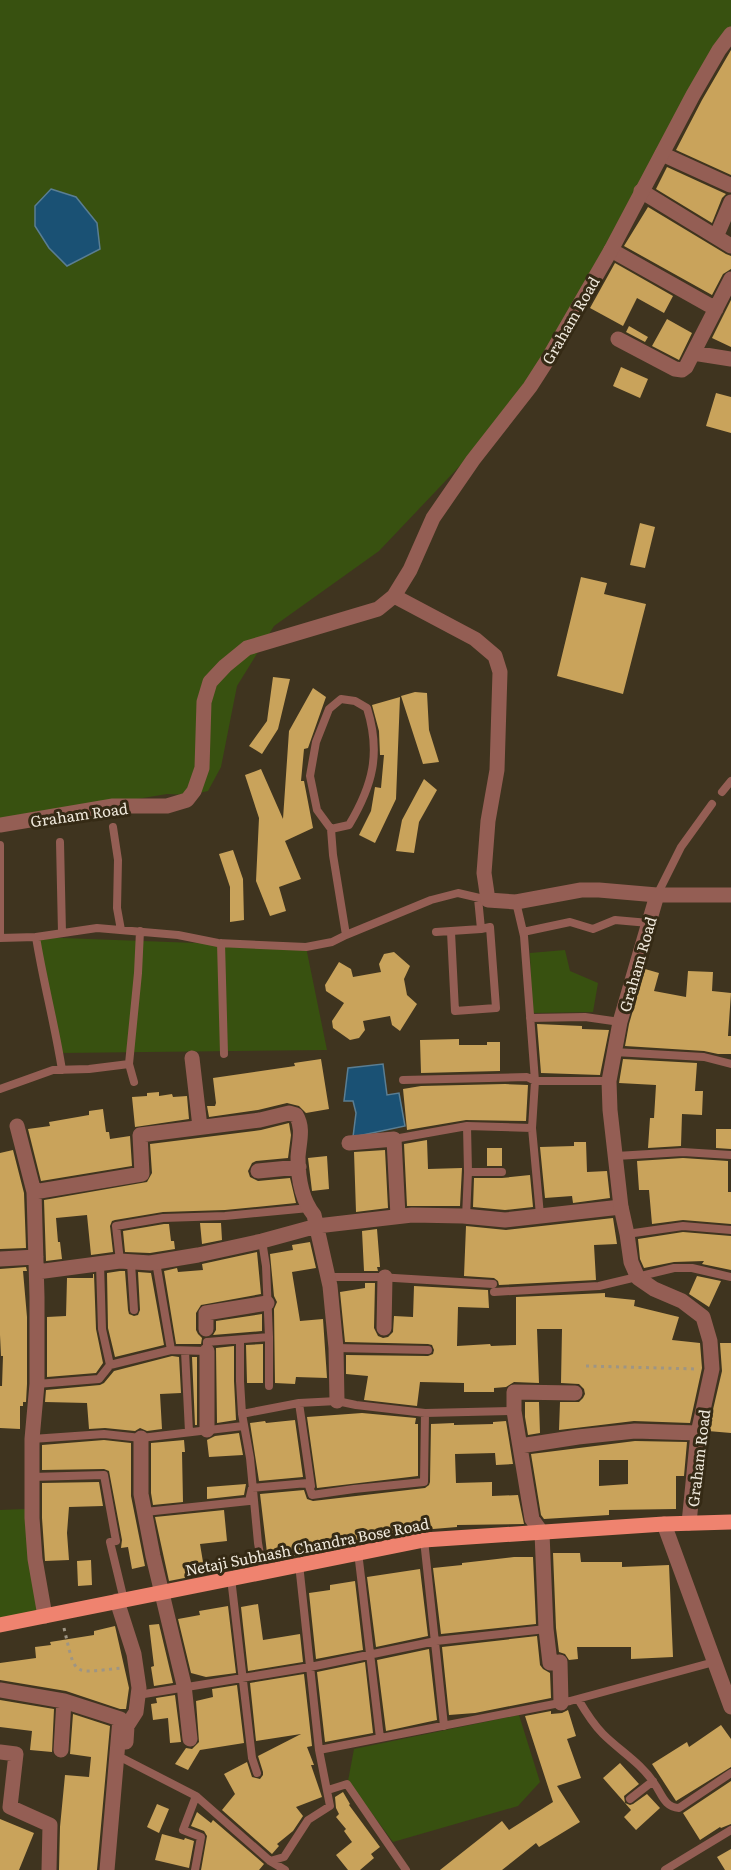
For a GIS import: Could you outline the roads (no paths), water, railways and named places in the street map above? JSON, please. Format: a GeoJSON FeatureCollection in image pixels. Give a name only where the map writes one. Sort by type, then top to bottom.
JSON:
{"type":"FeatureCollection","features":[{"type":"Feature","properties":{"kind":"main road","name":"Netaji Subhash Chandra Bose Road"},"geometry":{"type":"LineString","coordinates":[[0,1625],[424,1540],[664,1524],[731,1522]]}},
{"type":"Feature","properties":{"kind":"street","name":"Graham Road"},"geometry":{"type":"LineString","coordinates":[[0,825],[113,806],[167,806],[187,800],[194,791],[202,768],[204,702],[210,682],[225,666],[247,648],[378,609],[394,596],[410,570],[433,519],[472,460],[530,387],[548,359],[611,250],[693,95],[731,34]]}},
{"type":"Feature","properties":{"kind":"street"},"geometry":{"type":"LineString","coordinates":[[662,154],[731,185]]}},
{"type":"Feature","properties":{"kind":"street"},"geometry":{"type":"LineString","coordinates":[[641,190],[731,246]]}},
{"type":"Feature","properties":{"kind":"street"},"geometry":{"type":"LineString","coordinates":[[716,237],[731,202]]}},
{"type":"Feature","properties":{"kind":"street"},"geometry":{"type":"LineString","coordinates":[[611,250],[716,309]]}},
{"type":"Feature","properties":{"kind":"street"},"geometry":{"type":"LineString","coordinates":[[618,339],[675,369],[682,370],[686,367],[731,279]]}},
{"type":"Feature","properties":{"kind":"street"},"geometry":{"type":"LineString","coordinates":[[693,353],[731,359]]}},
{"type":"Feature","properties":{"kind":"street"},"geometry":{"type":"LineString","coordinates":[[394,596],[475,639],[495,656],[500,672],[497,770],[488,821],[483,899]]}},
{"type":"Feature","properties":{"kind":"street","name":"Graham Road"},"geometry":{"type":"LineString","coordinates":[[483,899],[516,902],[581,890],[657,895],[620,1022],[609,1081],[609,1110],[621,1208],[631,1262],[638,1278],[654,1289],[682,1301],[703,1317],[710,1341],[712,1369],[698,1433],[689,1523]]}},
{"type":"Feature","properties":{"kind":"street"},"geometry":{"type":"LineString","coordinates":[[657,895],[731,895]]}},
{"type":"Feature","properties":{"kind":"street"},"geometry":{"type":"LineString","coordinates":[[192,1058],[200,1127]]}},
{"type":"Feature","properties":{"kind":"street"},"geometry":{"type":"LineString","coordinates":[[34,1192],[142,1174],[140,1135],[260,1120],[289,1113],[296,1115],[299,1120],[301,1138],[298,1156],[300,1185],[309,1208],[315,1215],[328,1277],[336,1348],[337,1401]]}},
{"type":"Feature","properties":{"kind":"street"},"geometry":{"type":"LineString","coordinates":[[17,1126],[34,1192],[37,1384],[32,1439],[32,1518],[35,1559],[45,1616]]}},
{"type":"Feature","properties":{"kind":"street"},"geometry":{"type":"LineString","coordinates":[[349,1143],[394,1138],[398,1216]]}},
{"type":"Feature","properties":{"kind":"street"},"geometry":{"type":"LineString","coordinates":[[258,1170],[299,1167]]}},
{"type":"Feature","properties":{"kind":"street"},"geometry":{"type":"LineString","coordinates":[[0,1259],[36,1264],[156,1262],[198,1256],[317,1226],[398,1216],[505,1220],[621,1208]]}},
{"type":"Feature","properties":{"kind":"street"},"geometry":{"type":"LineString","coordinates":[[384,1328],[385,1277]]}},
{"type":"Feature","properties":{"kind":"street"},"geometry":{"type":"LineString","coordinates":[[206,1329],[206,1312],[267,1303]]}},
{"type":"Feature","properties":{"kind":"street"},"geometry":{"type":"LineString","coordinates":[[207,1351],[207,1430]]}},
{"type":"Feature","properties":{"kind":"street"},"geometry":{"type":"LineString","coordinates":[[561,1703],[560,1662],[550,1663],[546,1629],[542,1533],[532,1519],[514,1412],[514,1392],[575,1393]]}},
{"type":"Feature","properties":{"kind":"street"},"geometry":{"type":"LineString","coordinates":[[520,1446],[635,1431],[698,1433]]}},
{"type":"Feature","properties":{"kind":"street"},"geometry":{"type":"LineString","coordinates":[[141,1438],[141,1494],[184,1688],[190,1739]]}},
{"type":"Feature","properties":{"kind":"street"},"geometry":{"type":"LineString","coordinates":[[664,1524],[731,1707]]}},
{"type":"Feature","properties":{"kind":"street"},"geometry":{"type":"LineString","coordinates":[[114,1870],[128,1726],[136,1712],[139,1688],[134,1653],[121,1600]]}},
{"type":"Feature","properties":{"kind":"street"},"geometry":{"type":"LineString","coordinates":[[0,1690],[64,1701],[120,1719],[107,1870]]}},
{"type":"Feature","properties":{"kind":"street"},"geometry":{"type":"LineString","coordinates":[[61,1750],[64,1701]]}},
{"type":"Feature","properties":{"kind":"street"},"geometry":{"type":"LineString","coordinates":[[0,1752],[16,1754],[5,1810],[51,1825],[49,1870]]}},
{"type":"Feature","properties":{"kind":"lane"},"geometry":{"type":"LineString","coordinates":[[331,829],[349,825],[360,808],[369,784],[375,756],[373,726],[367,708],[355,701],[341,699],[329,710],[316,742],[310,776],[317,810],[331,829],[346,935]]}},
{"type":"Feature","properties":{"kind":"lane"},"geometry":{"type":"LineString","coordinates":[[722,792],[731,781]]}},
{"type":"Feature","properties":{"kind":"lane"},"geometry":{"type":"LineString","coordinates":[[657,895],[681,847],[712,804]]}},
{"type":"Feature","properties":{"kind":"lane"},"geometry":{"type":"LineString","coordinates":[[113,827],[118,860],[117,908],[121,930]]}},
{"type":"Feature","properties":{"kind":"lane"},"geometry":{"type":"LineString","coordinates":[[60,842],[62,933]]}},
{"type":"Feature","properties":{"kind":"lane"},"geometry":{"type":"LineString","coordinates":[[0,845],[0,938],[36,937],[97,928],[178,935],[221,943],[306,947],[332,942],[431,900],[458,893],[483,899],[481,929]]}},
{"type":"Feature","properties":{"kind":"lane"},"geometry":{"type":"LineString","coordinates":[[516,902],[523,932],[536,1081],[532,1128],[540,1215]]}},
{"type":"Feature","properties":{"kind":"lane"},"geometry":{"type":"LineString","coordinates":[[523,932],[570,922],[592,929],[615,920],[649,923]]}},
{"type":"Feature","properties":{"kind":"lane"},"geometry":{"type":"LineString","coordinates":[[436,932],[490,927],[496,1008],[455,1011],[451,932]]}},
{"type":"Feature","properties":{"kind":"lane"},"geometry":{"type":"LineString","coordinates":[[135,1082],[129,1064],[140,931]]}},
{"type":"Feature","properties":{"kind":"lane"},"geometry":{"type":"LineString","coordinates":[[36,937],[62,1070]]}},
{"type":"Feature","properties":{"kind":"lane"},"geometry":{"type":"LineString","coordinates":[[221,943],[224,1054]]}},
{"type":"Feature","properties":{"kind":"lane"},"geometry":{"type":"LineString","coordinates":[[530,1018],[585,1017],[620,1022]]}},
{"type":"Feature","properties":{"kind":"lane"},"geometry":{"type":"LineString","coordinates":[[614,1052],[704,1058],[731,1064]]}},
{"type":"Feature","properties":{"kind":"lane"},"geometry":{"type":"LineString","coordinates":[[0,1089],[53,1070],[89,1069],[129,1064]]}},
{"type":"Feature","properties":{"kind":"lane"},"geometry":{"type":"LineString","coordinates":[[403,1080],[527,1077],[536,1081],[609,1081]]}},
{"type":"Feature","properties":{"kind":"lane"},"geometry":{"type":"LineString","coordinates":[[394,1138],[466,1126],[532,1128]]}},
{"type":"Feature","properties":{"kind":"lane"},"geometry":{"type":"LineString","coordinates":[[466,1126],[468,1172],[466,1217]]}},
{"type":"Feature","properties":{"kind":"lane"},"geometry":{"type":"LineString","coordinates":[[616,1156],[683,1152],[731,1155]]}},
{"type":"Feature","properties":{"kind":"lane"},"geometry":{"type":"LineString","coordinates":[[468,1172],[502,1172]]}},
{"type":"Feature","properties":{"kind":"lane"},"geometry":{"type":"LineString","coordinates":[[134,1310],[126,1262],[116,1226],[163,1218],[225,1216],[309,1208]]}},
{"type":"Feature","properties":{"kind":"lane"},"geometry":{"type":"LineString","coordinates":[[627,1233],[683,1226],[731,1230]]}},
{"type":"Feature","properties":{"kind":"lane"},"geometry":{"type":"LineString","coordinates":[[262,1241],[266,1266],[269,1386]]}},
{"type":"Feature","properties":{"kind":"lane"},"geometry":{"type":"LineString","coordinates":[[156,1262],[171,1350]]}},
{"type":"Feature","properties":{"kind":"lane"},"geometry":{"type":"LineString","coordinates":[[100,1264],[102,1329],[110,1365]]}},
{"type":"Feature","properties":{"kind":"lane"},"geometry":{"type":"LineString","coordinates":[[328,1277],[385,1277],[494,1288],[599,1286],[674,1268],[692,1268],[731,1277]]}},
{"type":"Feature","properties":{"kind":"lane"},"geometry":{"type":"LineString","coordinates":[[37,1384],[99,1379],[110,1365],[171,1350],[207,1351],[207,1342],[269,1337]]}},
{"type":"Feature","properties":{"kind":"lane"},"geometry":{"type":"LineString","coordinates":[[240,1340],[243,1426],[250,1458],[258,1544],[263,1571]]}},
{"type":"Feature","properties":{"kind":"lane"},"geometry":{"type":"LineString","coordinates":[[336,1348],[428,1350]]}},
{"type":"Feature","properties":{"kind":"lane"},"geometry":{"type":"LineString","coordinates":[[185,1351],[189,1432]]}},
{"type":"Feature","properties":{"kind":"lane"},"geometry":{"type":"LineString","coordinates":[[242,1414],[299,1403],[337,1401],[425,1413],[514,1412]]}},
{"type":"Feature","properties":{"kind":"lane"},"geometry":{"type":"LineString","coordinates":[[299,1403],[312,1495]]}},
{"type":"Feature","properties":{"kind":"lane"},"geometry":{"type":"LineString","coordinates":[[312,1495],[424,1482],[425,1413]]}},
{"type":"Feature","properties":{"kind":"lane"},"geometry":{"type":"LineString","coordinates":[[32,1439],[104,1434],[141,1438],[243,1426]]}},
{"type":"Feature","properties":{"kind":"lane"},"geometry":{"type":"LineString","coordinates":[[31,1477],[104,1475],[116,1540],[110,1542],[121,1600]]}},
{"type":"Feature","properties":{"kind":"lane"},"geometry":{"type":"LineString","coordinates":[[252,1488],[308,1483],[312,1495]]}},
{"type":"Feature","properties":{"kind":"lane"},"geometry":{"type":"LineString","coordinates":[[145,1512],[249,1501],[252,1488]]}},
{"type":"Feature","properties":{"kind":"lane"},"geometry":{"type":"LineString","coordinates":[[424,1540],[444,1726]]}},
{"type":"Feature","properties":{"kind":"lane"},"geometry":{"type":"LineString","coordinates":[[358,1552],[380,1738]]}},
{"type":"Feature","properties":{"kind":"lane"},"geometry":{"type":"LineString","coordinates":[[270,1861],[284,1857],[308,1820],[330,1806],[320,1750],[299,1564]]}},
{"type":"Feature","properties":{"kind":"lane"},"geometry":{"type":"LineString","coordinates":[[231,1578],[252,1758],[257,1773]]}},
{"type":"Feature","properties":{"kind":"lane"},"geometry":{"type":"LineString","coordinates":[[138,1695],[310,1667],[436,1641],[546,1629]]}},
{"type":"Feature","properties":{"kind":"lane"},"geometry":{"type":"LineString","coordinates":[[320,1750],[561,1703],[714,1662]]}},
{"type":"Feature","properties":{"kind":"lane"},"geometry":{"type":"LineString","coordinates":[[578,1699],[603,1734],[636,1762],[672,1808],[679,1808],[731,1773]]}},
{"type":"Feature","properties":{"kind":"lane"},"geometry":{"type":"LineString","coordinates":[[124,1758],[196,1796],[270,1861],[285,1870]]}},
{"type":"Feature","properties":{"kind":"lane"},"geometry":{"type":"LineString","coordinates":[[630,1799],[653,1781]]}},
{"type":"Feature","properties":{"kind":"lane"},"geometry":{"type":"LineString","coordinates":[[328,1790],[347,1784],[406,1870]]}},
{"type":"Feature","properties":{"kind":"lane"},"geometry":{"type":"LineString","coordinates":[[195,1870],[201,1838],[183,1830],[196,1796]]}},
{"type":"Feature","properties":{"kind":"lane"},"geometry":{"type":"LineString","coordinates":[[665,1870],[731,1830]]}},
{"type":"Feature","properties":{"kind":"water"},"geometry":{"type":"Polygon","coordinates":[[[51,189],[76,197],[97,223],[100,249],[67,266],[49,248],[35,226],[35,206],[51,189]]]}},
{"type":"Feature","properties":{"kind":"water"},"geometry":{"type":"Polygon","coordinates":[[[383,1064],[387,1095],[399,1093],[405,1126],[353,1137],[356,1113],[353,1101],[344,1101],[348,1068],[383,1064]]]}}]}
